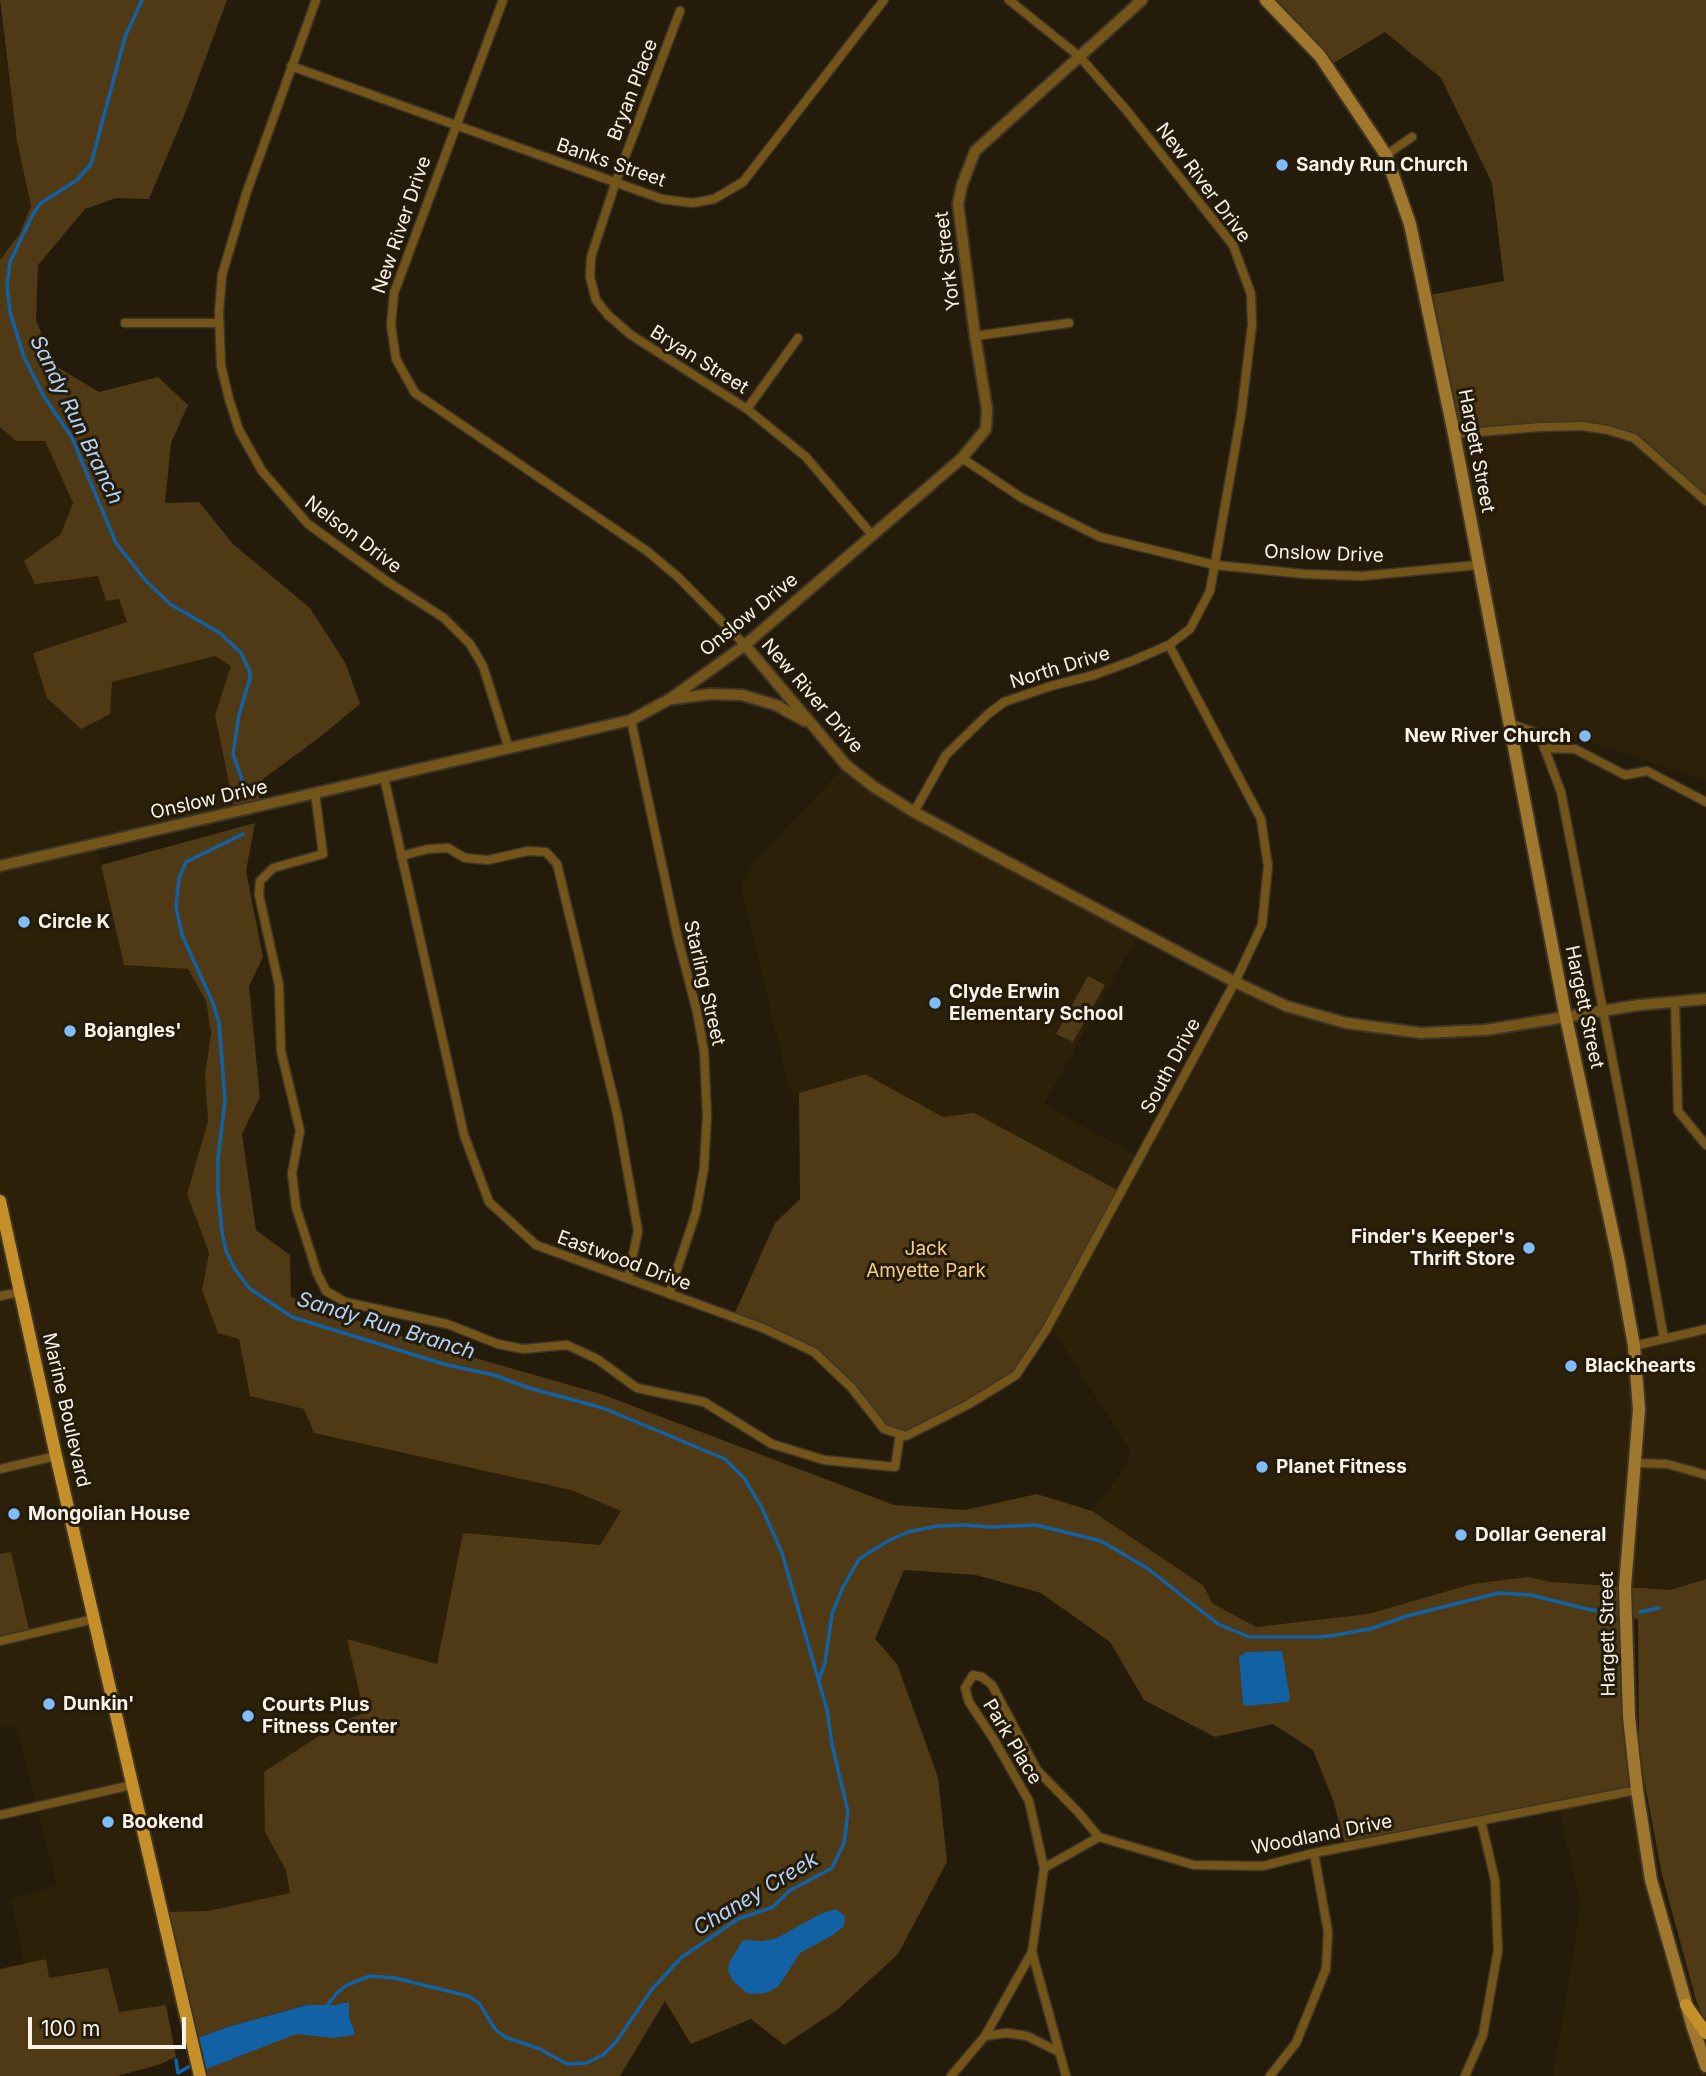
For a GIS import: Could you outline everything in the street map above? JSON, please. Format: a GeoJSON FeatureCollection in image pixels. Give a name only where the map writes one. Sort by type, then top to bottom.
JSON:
{"type":"FeatureCollection","features":[{"type":"Feature","properties":{"kind":"main road","name":"Hargett Street"},"geometry":{"type":"LineString","coordinates":[[1266,0],[1320,56],[1386,155],[1410,224],[1454,434],[1566,1018],[1619,1262],[1634,1346],[1639,1409],[1625,1587],[1629,1717],[1651,1880],[1706,2066]]}},
{"type":"Feature","properties":{"kind":"main road","name":"Marine Boulevard"},"geometry":{"type":"LineString","coordinates":[[0,1201],[56,1456],[200,2076]]}},
{"type":"Feature","properties":{"kind":"main road"},"geometry":{"type":"LineString","coordinates":[[1686,2005],[1706,2033]]}},
{"type":"Feature","properties":{"kind":"street","name":"Nelson Drive"},"geometry":{"type":"LineString","coordinates":[[316,0],[246,194],[222,275],[219,323],[221,366],[229,399],[239,430],[262,471],[307,524],[444,618],[470,644],[483,666],[509,749]]}},
{"type":"Feature","properties":{"kind":"street","name":"New River Drive"},"geometry":{"type":"LineString","coordinates":[[503,0],[454,125],[394,293],[391,325],[396,359],[415,393],[647,551],[678,577],[745,645],[846,765],[874,787],[914,812],[1235,982],[1286,1006],[1346,1023],[1401,1032],[1484,1030],[1706,999]]}},
{"type":"Feature","properties":{"kind":"street","name":"Banks Street"},"geometry":{"type":"LineString","coordinates":[[291,66],[662,199],[692,203],[714,199],[743,182],[884,0]]}},
{"type":"Feature","properties":{"kind":"street","name":"New River Drive"},"geometry":{"type":"LineString","coordinates":[[1009,0],[1080,57],[1127,111],[1233,245],[1251,294],[1252,325],[1241,415],[1215,565]]}},
{"type":"Feature","properties":{"kind":"street","name":"York Street"},"geometry":{"type":"LineString","coordinates":[[962,458],[986,429],[987,409],[958,204],[975,151],[1142,0]]}},
{"type":"Feature","properties":{"kind":"street","name":"Bryan Place"},"geometry":{"type":"LineString","coordinates":[[616,181],[680,11]]}},
{"type":"Feature","properties":{"kind":"street"},"geometry":{"type":"LineString","coordinates":[[1386,155],[1412,137]]}},
{"type":"Feature","properties":{"kind":"street","name":"Bryan Street"},"geometry":{"type":"LineString","coordinates":[[616,181],[591,257],[590,277],[596,300],[608,315],[631,335],[747,409],[806,457],[872,535]]}},
{"type":"Feature","properties":{"kind":"street"},"geometry":{"type":"LineString","coordinates":[[125,323],[219,323]]}},
{"type":"Feature","properties":{"kind":"street"},"geometry":{"type":"LineString","coordinates":[[975,335],[1069,323]]}},
{"type":"Feature","properties":{"kind":"street"},"geometry":{"type":"LineString","coordinates":[[747,409],[798,338]]}},
{"type":"Feature","properties":{"kind":"street"},"geometry":{"type":"LineString","coordinates":[[1454,434],[1541,427],[1583,426],[1608,430],[1634,438],[1706,501]]}},
{"type":"Feature","properties":{"kind":"street","name":"Onslow Drive"},"geometry":{"type":"LineString","coordinates":[[0,866],[631,720],[670,699],[745,645],[962,458],[1022,498],[1100,537],[1215,565],[1304,574],[1362,576],[1478,565]]}},
{"type":"Feature","properties":{"kind":"street","name":"North Drive"},"geometry":{"type":"LineString","coordinates":[[914,812],[946,755],[1004,702],[1051,686],[1094,676],[1169,645],[1190,629],[1210,591],[1215,565]]}},
{"type":"Feature","properties":{"kind":"street","name":"South Drive"},"geometry":{"type":"LineString","coordinates":[[903,1435],[969,1405],[1016,1375],[1046,1330],[1235,982],[1262,925],[1268,866],[1261,819],[1169,645]]}},
{"type":"Feature","properties":{"kind":"street"},"geometry":{"type":"LineString","coordinates":[[670,699],[710,694],[742,695],[776,705],[812,724]]}},
{"type":"Feature","properties":{"kind":"street","name":"Starling Street"},"geometry":{"type":"LineString","coordinates":[[631,720],[678,939],[698,1012],[704,1051],[707,1115],[704,1168],[696,1212],[669,1294]]}},
{"type":"Feature","properties":{"kind":"street"},"geometry":{"type":"LineString","coordinates":[[1509,723],[1539,734],[1561,792],[1636,1177],[1664,1339]]}},
{"type":"Feature","properties":{"kind":"street"},"geometry":{"type":"LineString","coordinates":[[1544,748],[1575,749],[1625,775],[1647,771],[1706,802]]}},
{"type":"Feature","properties":{"kind":"street","name":"Eastwood Drive"},"geometry":{"type":"LineString","coordinates":[[384,777],[464,1135],[489,1202],[536,1245],[763,1328],[814,1352],[851,1387],[884,1429],[903,1435]]}},
{"type":"Feature","properties":{"kind":"street"},"geometry":{"type":"LineString","coordinates":[[315,793],[323,854],[273,869],[260,881],[259,895],[279,985],[281,1051],[300,1131],[292,1173],[296,1207],[317,1273],[326,1291],[345,1302],[447,1324],[498,1344],[523,1349],[567,1345],[597,1359],[637,1388],[704,1402],[772,1444],[824,1460],[895,1467],[903,1435]]}},
{"type":"Feature","properties":{"kind":"street"},"geometry":{"type":"LineString","coordinates":[[401,856],[428,849],[448,848],[465,858],[488,860],[528,850],[546,852],[558,864],[617,1113],[638,1231],[628,1279]]}},
{"type":"Feature","properties":{"kind":"street"},"geometry":{"type":"LineString","coordinates":[[1675,1002],[1678,1111],[1706,1145]]}},
{"type":"Feature","properties":{"kind":"street"},"geometry":{"type":"LineString","coordinates":[[0,1296],[20,1292]]}},
{"type":"Feature","properties":{"kind":"street"},"geometry":{"type":"LineString","coordinates":[[1634,1346],[1706,1329]]}},
{"type":"Feature","properties":{"kind":"street"},"geometry":{"type":"LineString","coordinates":[[0,1469],[56,1456]]}},
{"type":"Feature","properties":{"kind":"street"},"geometry":{"type":"LineString","coordinates":[[1636,1463],[1667,1464],[1706,1475]]}},
{"type":"Feature","properties":{"kind":"street"},"geometry":{"type":"LineString","coordinates":[[0,1640],[94,1619]]}},
{"type":"Feature","properties":{"kind":"street","name":"Park Place"},"geometry":{"type":"LineString","coordinates":[[1044,1868],[1028,1801],[993,1738],[969,1702],[965,1688],[973,1675],[982,1677],[992,1685],[1037,1770],[1099,1837]]}},
{"type":"Feature","properties":{"kind":"street"},"geometry":{"type":"LineString","coordinates":[[0,1815],[132,1785]]}},
{"type":"Feature","properties":{"kind":"street","name":"Woodland Drive"},"geometry":{"type":"LineString","coordinates":[[1099,1837],[1194,1865],[1263,1866],[1314,1853],[1637,1790]]}},
{"type":"Feature","properties":{"kind":"street"},"geometry":{"type":"LineString","coordinates":[[1465,2076],[1483,2035],[1498,1950],[1495,1881],[1480,1821]]}},
{"type":"Feature","properties":{"kind":"street"},"geometry":{"type":"LineString","coordinates":[[951,2076],[985,2036],[1032,1952],[1044,1868],[1099,1837]]}},
{"type":"Feature","properties":{"kind":"street"},"geometry":{"type":"LineString","coordinates":[[1270,2076],[1296,2043],[1326,1969],[1328,1932],[1314,1853]]}},
{"type":"Feature","properties":{"kind":"street"},"geometry":{"type":"LineString","coordinates":[[1032,1952],[1066,2076]]}},
{"type":"Feature","properties":{"kind":"street"},"geometry":{"type":"LineString","coordinates":[[985,2036],[1007,2033],[1027,2036],[1059,2052]]}},
{"type":"Feature","properties":{"kind":"shaded area"},"geometry":{"type":"Polygon","coordinates":[[[0,15],[17,141],[31,206],[20,233],[0,260],[0,15]]]}},
{"type":"Feature","properties":{"kind":"shaded area"},"geometry":{"type":"Polygon","coordinates":[[[1583,426],[1634,438],[1706,501],[1706,780],[1580,739],[1539,734],[1509,723],[1454,434],[1583,426]]]}},
{"type":"Feature","properties":{"kind":"shaded area"},"geometry":{"type":"Polygon","coordinates":[[[0,427],[16,441],[45,441],[73,503],[61,534],[24,561],[98,575],[106,601],[119,599],[127,622],[33,653],[112,682],[215,656],[231,666],[215,715],[235,812],[96,845],[124,964],[188,969],[206,1001],[211,1033],[205,1076],[208,1121],[187,1194],[209,1253],[202,1290],[239,1338],[250,1396],[305,1409],[314,1433],[571,1490],[621,1511],[650,1536],[291,1894],[208,1911],[162,1912],[184,2008],[166,2005],[119,2012],[108,1968],[48,1978],[46,1959],[24,1964],[11,1899],[57,1885],[16,1727],[0,1727],[0,1641],[11,1552],[0,1554],[0,427]]]}},
{"type":"Feature","properties":{"kind":"shaded area"},"geometry":{"type":"Polygon","coordinates":[[[846,765],[874,787],[1140,932],[1044,1104],[1139,1157],[1235,982],[1286,1006],[1401,1032],[1566,1018],[1634,1345],[1706,1329],[1706,1579],[1671,1590],[1551,1582],[1528,1577],[1472,1584],[1368,1614],[1256,1627],[1212,1603],[1204,1586],[1092,1511],[1125,1468],[1131,1452],[1049,1324],[974,1113],[943,1117],[865,1074],[799,1093],[790,1091],[741,888],[750,866],[846,765]]]}},
{"type":"Feature","properties":{"kind":"shaded area"},"geometry":{"type":"Polygon","coordinates":[[[1637,1790],[1651,1880],[1706,2065],[1706,2076],[1553,2076],[1581,1904],[1558,1806],[1637,1790]]]}},
{"type":"Feature","properties":{"kind":"green space"},"geometry":{"type":"Polygon","coordinates":[[[0,0],[227,0],[186,111],[149,199],[116,198],[85,209],[38,265],[36,320],[54,365],[99,392],[158,377],[188,405],[171,443],[165,503],[199,502],[233,544],[310,608],[346,664],[360,704],[263,779],[257,807],[235,812],[215,715],[231,666],[215,656],[112,682],[110,714],[81,729],[47,698],[33,653],[127,622],[119,599],[106,601],[98,576],[35,584],[24,561],[61,534],[73,503],[45,441],[16,441],[0,427],[0,260],[20,233],[31,206],[17,141],[0,0]]]}},
{"type":"Feature","properties":{"kind":"green space"},"geometry":{"type":"Polygon","coordinates":[[[1266,0],[1706,0],[1706,501],[1634,438],[1583,426],[1454,434],[1424,296],[1504,281],[1492,183],[1441,78],[1385,32],[1327,67],[1266,0]]]}},
{"type":"Feature","properties":{"kind":"green space"},"geometry":{"type":"Polygon","coordinates":[[[255,823],[246,871],[263,957],[249,986],[260,1097],[242,1134],[256,1230],[290,1255],[291,1297],[419,1342],[601,1394],[894,1505],[965,1510],[1037,1494],[1092,1511],[1204,1586],[1212,1603],[1256,1627],[1368,1614],[1472,1584],[1528,1577],[1551,1582],[1671,1590],[1706,1579],[1706,2025],[1696,2000],[1662,1875],[1639,1752],[1638,1619],[1626,1618],[1637,1790],[1346,1847],[1333,1800],[1313,1750],[1273,1724],[1215,1737],[1144,1700],[1110,1642],[1041,1593],[976,1575],[904,1570],[875,1639],[897,1664],[938,1777],[947,1862],[898,1954],[837,2010],[784,2045],[751,2019],[691,2044],[665,2001],[620,2076],[200,2076],[199,2072],[296,2033],[355,2033],[349,2017],[348,2002],[307,2005],[191,2040],[161,1912],[208,1911],[290,1893],[286,1870],[265,1832],[264,1772],[337,1724],[364,1713],[347,1639],[437,1664],[463,1533],[600,1545],[621,1511],[571,1490],[314,1433],[304,1409],[250,1396],[239,1339],[218,1333],[202,1290],[209,1253],[187,1194],[208,1121],[205,1076],[211,1033],[206,1001],[188,969],[124,965],[101,865],[255,823]]]}},
{"type":"Feature","properties":{"kind":"green space"},"geometry":{"type":"Polygon","coordinates":[[[1088,976],[1105,985],[1073,1042],[1056,1034],[1088,976]]]}},
{"type":"Feature","properties":{"kind":"green space","name":"Jack Amyette Park"},"geometry":{"type":"Polygon","coordinates":[[[865,1074],[943,1117],[974,1113],[1121,1192],[1016,1375],[906,1436],[884,1429],[814,1352],[733,1317],[775,1223],[800,1199],[799,1093],[865,1074]]]}},
{"type":"Feature","properties":{"kind":"green space"},"geometry":{"type":"Polygon","coordinates":[[[11,1552],[30,1634],[0,1641],[0,1554],[11,1552]]]}},
{"type":"Feature","properties":{"kind":"green space"},"geometry":{"type":"Polygon","coordinates":[[[46,1959],[49,1978],[108,1968],[119,2012],[166,2005],[176,2057],[117,2076],[0,2076],[0,1969],[46,1959]]]}},
{"type":"Feature","properties":{"kind":"water"},"geometry":{"type":"Polygon","coordinates":[[[1282,1651],[1290,1699],[1288,1702],[1246,1706],[1243,1704],[1239,1657],[1246,1652],[1282,1651]]]}},
{"type":"Feature","properties":{"kind":"water"},"geometry":{"type":"Polygon","coordinates":[[[836,1909],[845,1916],[844,1926],[800,1953],[778,1987],[766,1993],[753,1994],[747,1993],[733,1981],[728,1971],[729,1963],[743,1940],[763,1941],[777,1938],[820,1914],[836,1909]]]}},
{"type":"Feature","properties":{"kind":"water"},"geometry":{"type":"Polygon","coordinates":[[[349,2002],[349,2017],[355,2033],[353,2035],[333,2038],[296,2034],[199,2072],[191,2040],[307,2005],[349,2002]]]}},
{"type":"Feature","properties":{"kind":"waterway","name":"Sandy Run Branch"},"geometry":{"type":"LineString","coordinates":[[142,0],[125,37],[91,164],[77,180],[41,203],[10,262],[7,285],[10,312],[24,357],[43,395],[72,438],[116,543],[146,581],[170,604],[220,633],[241,653],[250,678],[239,715],[233,754],[245,788]]}},
{"type":"Feature","properties":{"kind":"waterway","name":"Sandy Run Branch"},"geometry":{"type":"LineString","coordinates":[[243,834],[186,862],[179,878],[176,907],[182,935],[213,1003],[219,1023],[225,1100],[218,1158],[218,1192],[226,1251],[235,1269],[249,1288],[292,1317],[447,1365],[494,1375],[529,1388],[603,1408],[725,1459],[744,1478],[762,1508],[782,1553],[827,1710],[848,1812],[844,1843],[832,1868],[789,1891],[773,1907],[738,1919],[682,1957],[652,1989],[616,2042],[603,2055],[586,2063],[567,2064],[540,2049],[505,2037],[495,2029],[479,2003],[468,1996],[395,1978],[370,1976],[347,1985],[325,2008]]}},
{"type":"Feature","properties":{"kind":"waterway"},"geometry":{"type":"LineString","coordinates":[[819,1680],[825,1663],[832,1614],[859,1559],[908,1532],[937,1526],[1036,1525],[1101,1541],[1147,1568],[1218,1624],[1249,1637],[1336,1635],[1370,1629],[1407,1616],[1499,1593],[1531,1595],[1591,1610],[1613,1612]]}},
{"type":"Feature","properties":{"kind":"waterway"},"geometry":{"type":"LineString","coordinates":[[1640,1612],[1659,1608]]}},
{"type":"Feature","properties":{"kind":"waterway","name":"Chaney Creek"},"geometry":{"type":"LineString","coordinates":[[176,2060],[178,2073],[195,2063]]}},
{"type":"Feature","properties":{"kind":"place","name":"Sandy Run Church"},"geometry":{"type":"Point","coordinates":[1282,165]}},
{"type":"Feature","properties":{"kind":"place","name":"New River Church"},"geometry":{"type":"Point","coordinates":[1585,736]}},
{"type":"Feature","properties":{"kind":"place","name":"Circle K"},"geometry":{"type":"Point","coordinates":[24,922]}},
{"type":"Feature","properties":{"kind":"place","name":"Clyde Erwin Elementary School"},"geometry":{"type":"Point","coordinates":[935,1003]}},
{"type":"Feature","properties":{"kind":"place","name":"Bojangles'"},"geometry":{"type":"Point","coordinates":[70,1031]}},
{"type":"Feature","properties":{"kind":"place","name":"Finder's Keeper's Thrift Store"},"geometry":{"type":"Point","coordinates":[1529,1248]}},
{"type":"Feature","properties":{"kind":"place","name":"Blackhearts"},"geometry":{"type":"Point","coordinates":[1571,1366]}},
{"type":"Feature","properties":{"kind":"place","name":"Planet Fitness"},"geometry":{"type":"Point","coordinates":[1262,1467]}},
{"type":"Feature","properties":{"kind":"place","name":"Mongolian House"},"geometry":{"type":"Point","coordinates":[14,1514]}},
{"type":"Feature","properties":{"kind":"place","name":"Dollar General"},"geometry":{"type":"Point","coordinates":[1461,1535]}},
{"type":"Feature","properties":{"kind":"place","name":"Dunkin'"},"geometry":{"type":"Point","coordinates":[49,1704]}},
{"type":"Feature","properties":{"kind":"place","name":"Courts Plus Fitness Center"},"geometry":{"type":"Point","coordinates":[248,1716]}},
{"type":"Feature","properties":{"kind":"place","name":"Bookend"},"geometry":{"type":"Point","coordinates":[108,1822]}}]}
